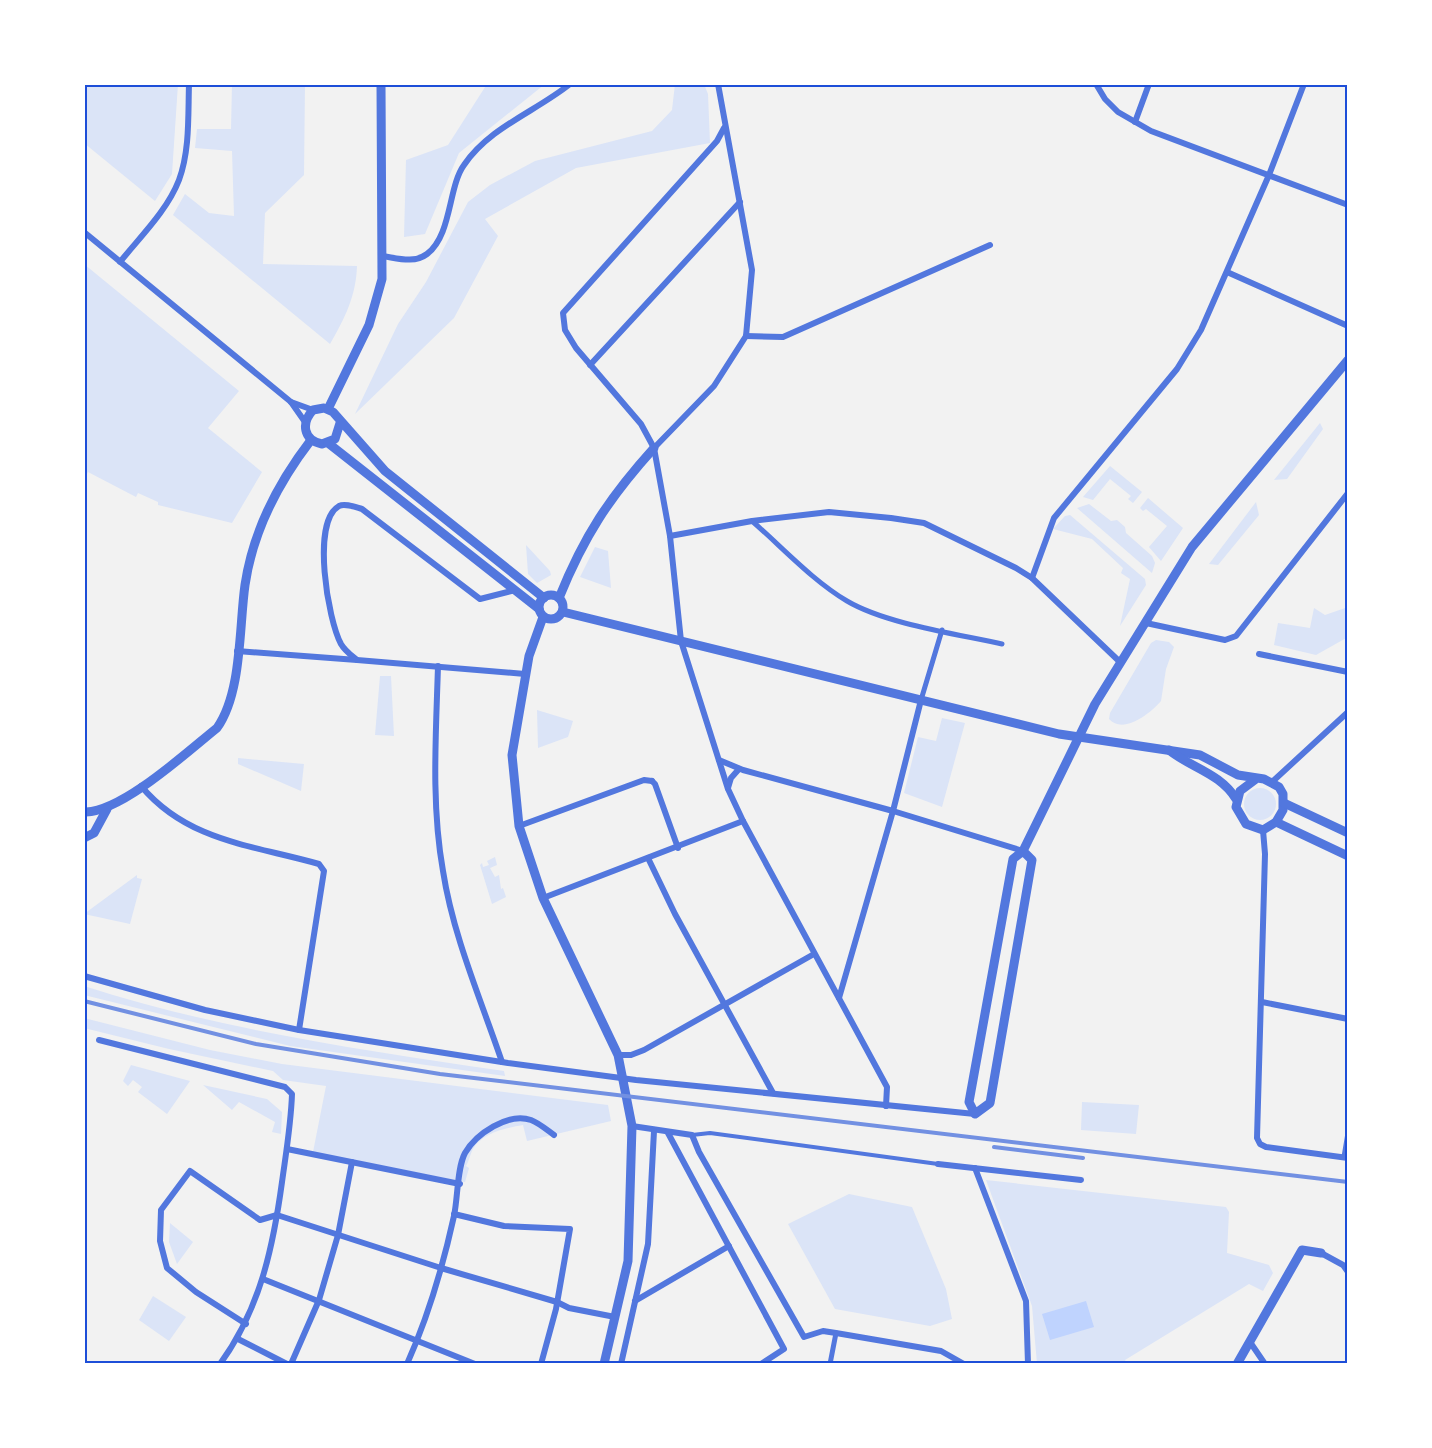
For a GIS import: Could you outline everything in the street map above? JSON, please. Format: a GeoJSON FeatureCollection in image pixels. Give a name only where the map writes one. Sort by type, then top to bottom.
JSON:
{"type":"FeatureCollection","features":[{"type":"Feature","properties":{"kind":"street"},"geometry":{"type":"LineString","coordinates":[[120,262],[162,210],[179,181],[187,136],[189,84]]}},
{"type":"Feature","properties":{"kind":"street"},"geometry":{"type":"LineString","coordinates":[[328,410],[369,326],[380,287],[382,256],[381,84]]}},
{"type":"Feature","properties":{"kind":"street"},"geometry":{"type":"LineString","coordinates":[[382,256],[411,261],[428,254],[444,229],[462,166],[490,136],[570,84]]}},
{"type":"Feature","properties":{"kind":"street"},"geometry":{"type":"LineString","coordinates":[[559,598],[583,543],[608,502],[654,448],[714,386],[746,336],[752,270],[724,128],[718,84]]}},
{"type":"Feature","properties":{"kind":"street"},"geometry":{"type":"LineString","coordinates":[[1096,84],[1105,99],[1118,112],[1151,131],[1348,205]]}},
{"type":"Feature","properties":{"kind":"street"},"geometry":{"type":"LineString","coordinates":[[1135,122],[1149,84]]}},
{"type":"Feature","properties":{"kind":"street"},"geometry":{"type":"LineString","coordinates":[[1032,578],[1054,518],[1177,369],[1202,330],[1269,175],[1304,84]]}},
{"type":"Feature","properties":{"kind":"street"},"geometry":{"type":"LineString","coordinates":[[724,128],[717,141],[563,313],[565,330],[590,365],[641,424],[654,448],[670,536],[681,641],[728,789],[742,821],[886,1087],[886,1106]]}},
{"type":"Feature","properties":{"kind":"street"},"geometry":{"type":"LineString","coordinates":[[590,365],[740,202]]}},
{"type":"Feature","properties":{"kind":"street"},"geometry":{"type":"LineString","coordinates":[[84,232],[291,402],[305,422]]}},
{"type":"Feature","properties":{"kind":"street"},"geometry":{"type":"LineString","coordinates":[[746,336],[783,337],[990,245]]}},
{"type":"Feature","properties":{"kind":"street"},"geometry":{"type":"LineString","coordinates":[[1227,272],[1348,326]]}},
{"type":"Feature","properties":{"kind":"street"},"geometry":{"type":"LineString","coordinates":[[975,1114],[969,1102],[1013,859],[1023,850],[1079,735],[1201,533],[1348,360]]}},
{"type":"Feature","properties":{"kind":"street"},"geometry":{"type":"LineString","coordinates":[[291,402],[313,410],[328,410],[385,471],[544,598]]}},
{"type":"Feature","properties":{"kind":"street"},"geometry":{"type":"LineString","coordinates":[[313,410],[305,422],[305,429],[311,440],[322,444],[328,443],[337,436],[340,423]]}},
{"type":"Feature","properties":{"kind":"street"},"geometry":{"type":"LineString","coordinates":[[84,838],[91,835],[107,809],[141,786],[216,728],[225,716],[233,682],[245,582],[256,537],[272,500],[311,440]]}},
{"type":"Feature","properties":{"kind":"street"},"geometry":{"type":"LineString","coordinates":[[328,443],[541,613],[557,618],[563,612],[563,603],[552,595],[544,598]]}},
{"type":"Feature","properties":{"kind":"street"},"geometry":{"type":"LineString","coordinates":[[1146,623],[1225,640],[1236,636],[1348,493]]}},
{"type":"Feature","properties":{"kind":"street"},"geometry":{"type":"LineString","coordinates":[[357,660],[340,642],[328,607],[324,556],[327,521],[338,506],[362,509],[381,521],[480,598],[514,590]]}},
{"type":"Feature","properties":{"kind":"street"},"geometry":{"type":"LineString","coordinates":[[670,536],[752,521],[828,512],[924,523],[1032,578],[1121,663]]}},
{"type":"Feature","properties":{"kind":"street"},"geometry":{"type":"LineString","coordinates":[[752,521],[820,582],[849,602],[899,620],[1002,644]]}},
{"type":"Feature","properties":{"kind":"street"},"geometry":{"type":"LineString","coordinates":[[544,598],[525,674],[512,755],[519,826],[543,898],[618,1054],[632,1126],[628,1262],[604,1364]]}},
{"type":"Feature","properties":{"kind":"street"},"geometry":{"type":"LineString","coordinates":[[563,612],[1059,734],[1079,735],[1200,755],[1238,775],[1272,782],[1283,794],[1284,803],[1276,822],[1263,830]]}},
{"type":"Feature","properties":{"kind":"street"},"geometry":{"type":"LineString","coordinates":[[839,999],[942,630]]}},
{"type":"Feature","properties":{"kind":"street"},"geometry":{"type":"LineString","coordinates":[[237,651],[525,674]]}},
{"type":"Feature","properties":{"kind":"street"},"geometry":{"type":"LineString","coordinates":[[1259,654],[1348,672]]}},
{"type":"Feature","properties":{"kind":"street"},"geometry":{"type":"LineString","coordinates":[[438,666],[436,803],[443,873],[454,920],[502,1062]]}},
{"type":"Feature","properties":{"kind":"street"},"geometry":{"type":"LineString","coordinates":[[1272,782],[1348,712]]}},
{"type":"Feature","properties":{"kind":"street"},"geometry":{"type":"LineString","coordinates":[[1168,750],[1181,760],[1224,783],[1236,799],[1240,818],[1246,824],[1263,830]]}},
{"type":"Feature","properties":{"kind":"street"},"geometry":{"type":"LineString","coordinates":[[84,976],[205,1010],[299,1030],[502,1062],[636,1080],[975,1114],[990,1103],[1032,860],[1023,850],[893,811],[739,769],[719,760]]}},
{"type":"Feature","properties":{"kind":"street"},"geometry":{"type":"LineString","coordinates":[[728,789],[731,778],[739,769]]}},
{"type":"Feature","properties":{"kind":"street"},"geometry":{"type":"LineString","coordinates":[[519,826],[652,779],[656,784],[678,848]]}},
{"type":"Feature","properties":{"kind":"street"},"geometry":{"type":"LineString","coordinates":[[1236,799],[1248,783],[1256,779]]}},
{"type":"Feature","properties":{"kind":"street"},"geometry":{"type":"LineString","coordinates":[[141,786],[173,818],[188,826],[255,849],[319,864],[324,871],[299,1030]]}},
{"type":"Feature","properties":{"kind":"street"},"geometry":{"type":"LineString","coordinates":[[1284,803],[1348,833]]}},
{"type":"Feature","properties":{"kind":"street"},"geometry":{"type":"LineString","coordinates":[[85,812],[107,809]]}},
{"type":"Feature","properties":{"kind":"street"},"geometry":{"type":"LineString","coordinates":[[85,812],[92,816],[96,826]]}},
{"type":"Feature","properties":{"kind":"street"},"geometry":{"type":"LineString","coordinates":[[543,898],[678,848],[742,821]]}},
{"type":"Feature","properties":{"kind":"street"},"geometry":{"type":"LineString","coordinates":[[1276,822],[1348,856]]}},
{"type":"Feature","properties":{"kind":"street"},"geometry":{"type":"LineString","coordinates":[[1263,830],[1265,854],[1257,1138],[1260,1144],[1266,1147],[1346,1158],[1348,1133]]}},
{"type":"Feature","properties":{"kind":"street"},"geometry":{"type":"LineString","coordinates":[[648,858],[675,914],[773,1093]]}},
{"type":"Feature","properties":{"kind":"street"},"geometry":{"type":"LineString","coordinates":[[618,1054],[631,1055],[644,1050],[814,954]]}},
{"type":"Feature","properties":{"kind":"street"},"geometry":{"type":"LineString","coordinates":[[1262,1002],[1348,1019]]}},
{"type":"Feature","properties":{"kind":"street"},"geometry":{"type":"LineString","coordinates":[[99,1040],[285,1087],[292,1094],[287,1149],[277,1215],[263,1279],[246,1324],[220,1364]]}},
{"type":"Feature","properties":{"kind":"street"},"geometry":{"type":"LineString","coordinates":[[407,1364],[418,1340],[441,1268],[460,1184],[460,1167],[470,1146],[507,1120],[520,1118],[532,1120],[554,1135]]}},
{"type":"Feature","properties":{"kind":"street"},"geometry":{"type":"LineString","coordinates":[[632,1126],[692,1135],[699,1152],[804,1337],[823,1331],[854,1336],[941,1351],[964,1364]]}},
{"type":"Feature","properties":{"kind":"street"},"geometry":{"type":"LineString","coordinates":[[621,1364],[648,1244],[654,1131]]}},
{"type":"Feature","properties":{"kind":"street"},"geometry":{"type":"LineString","coordinates":[[668,1133],[784,1349],[761,1364]]}},
{"type":"Feature","properties":{"kind":"street"},"geometry":{"type":"LineString","coordinates":[[287,1149],[460,1184]]}},
{"type":"Feature","properties":{"kind":"street"},"geometry":{"type":"LineString","coordinates":[[238,1339],[289,1364],[319,1300],[338,1234],[352,1162]]}},
{"type":"Feature","properties":{"kind":"street"},"geometry":{"type":"LineString","coordinates":[[938,1164],[1081,1180]]}},
{"type":"Feature","properties":{"kind":"street"},"geometry":{"type":"LineString","coordinates":[[975,1168],[1026,1301],[1028,1364]]}},
{"type":"Feature","properties":{"kind":"street"},"geometry":{"type":"LineString","coordinates":[[246,1324],[196,1293],[167,1268],[160,1241],[161,1210],[190,1171],[260,1220],[277,1215],[441,1268],[557,1302],[569,1308],[615,1317]]}},
{"type":"Feature","properties":{"kind":"street"},"geometry":{"type":"LineString","coordinates":[[454,1214],[504,1226],[570,1229],[557,1302],[541,1364]]}},
{"type":"Feature","properties":{"kind":"street"},"geometry":{"type":"LineString","coordinates":[[635,1301],[729,1246]]}},
{"type":"Feature","properties":{"kind":"street"},"geometry":{"type":"LineString","coordinates":[[1238,1364],[1302,1250],[1321,1253],[1343,1265],[1348,1272]]}},
{"type":"Feature","properties":{"kind":"street"},"geometry":{"type":"LineString","coordinates":[[263,1279],[475,1364]]}},
{"type":"Feature","properties":{"kind":"street"},"geometry":{"type":"LineString","coordinates":[[830,1364],[836,1333]]}},
{"type":"Feature","properties":{"kind":"street"},"geometry":{"type":"LineString","coordinates":[[1250,1342],[1265,1364]]}},
{"type":"Feature","properties":{"kind":"lane"},"geometry":{"type":"LineString","coordinates":[[692,1135],[710,1133],[938,1164]]}},
{"type":"Feature","properties":{"kind":"shaded area"},"geometry":{"type":"Polygon","coordinates":[[[84,84],[178,84],[172,174],[155,201],[84,143],[84,84]]]}},
{"type":"Feature","properties":{"kind":"shaded area"},"geometry":{"type":"Polygon","coordinates":[[[232,84],[305,84],[304,175],[265,213],[263,264],[357,266],[349,306],[330,344],[173,215],[185,194],[209,213],[234,216],[232,151],[195,148],[197,129],[231,129],[232,84]]]}},
{"type":"Feature","properties":{"kind":"shaded area"},"geometry":{"type":"Polygon","coordinates":[[[487,84],[545,84],[459,153],[425,234],[404,237],[406,160],[448,145],[487,84]]]}},
{"type":"Feature","properties":{"kind":"shaded area"},"geometry":{"type":"Polygon","coordinates":[[[675,84],[704,84],[708,94],[710,143],[576,168],[485,219],[498,236],[454,318],[355,414],[398,324],[426,282],[468,202],[490,185],[535,161],[652,131],[672,110],[675,84]]]}},
{"type":"Feature","properties":{"kind":"shaded area"},"geometry":{"type":"Polygon","coordinates":[[[84,264],[239,391],[208,428],[262,472],[232,523],[158,505],[158,502],[138,493],[136,497],[88,472],[84,479],[84,264]]]}},
{"type":"Feature","properties":{"kind":"shaded area"},"geometry":{"type":"Polygon","coordinates":[[[1320,423],[1323,429],[1287,479],[1274,480],[1320,423]]]}},
{"type":"Feature","properties":{"kind":"shaded area"},"geometry":{"type":"Polygon","coordinates":[[[1110,466],[1142,492],[1133,503],[1128,499],[1131,496],[1110,479],[1093,500],[1083,497],[1110,466]]]}},
{"type":"Feature","properties":{"kind":"shaded area"},"geometry":{"type":"Polygon","coordinates":[[[1148,498],[1183,528],[1161,561],[1149,547],[1167,526],[1146,509],[1143,511],[1140,508],[1148,498]]]}},
{"type":"Feature","properties":{"kind":"shaded area"},"geometry":{"type":"Polygon","coordinates":[[[1256,502],[1259,515],[1218,565],[1209,564],[1256,502]]]}},
{"type":"Feature","properties":{"kind":"shaded area"},"geometry":{"type":"Polygon","coordinates":[[[1089,504],[1111,521],[1117,520],[1125,527],[1126,533],[1152,556],[1155,563],[1152,573],[1077,508],[1089,504]]]}},
{"type":"Feature","properties":{"kind":"shaded area"},"geometry":{"type":"Polygon","coordinates":[[[1070,515],[1145,579],[1146,585],[1120,626],[1130,579],[1121,573],[1123,568],[1092,539],[1053,529],[1065,516],[1070,515]]]}},
{"type":"Feature","properties":{"kind":"shaded area"},"geometry":{"type":"Polygon","coordinates":[[[526,545],[550,571],[551,575],[537,583],[528,574],[526,545]]]}},
{"type":"Feature","properties":{"kind":"shaded area"},"geometry":{"type":"Polygon","coordinates":[[[595,547],[608,551],[611,588],[580,577],[595,547]]]}},
{"type":"Feature","properties":{"kind":"shaded area"},"geometry":{"type":"Polygon","coordinates":[[[1348,607],[1348,637],[1316,655],[1274,645],[1278,623],[1310,628],[1314,608],[1325,615],[1348,607]]]}},
{"type":"Feature","properties":{"kind":"shaded area"},"geometry":{"type":"Polygon","coordinates":[[[1156,640],[1169,642],[1174,647],[1166,669],[1161,701],[1151,711],[1129,724],[1115,723],[1109,719],[1110,713],[1151,643],[1156,640]]]}},
{"type":"Feature","properties":{"kind":"shaded area"},"geometry":{"type":"Polygon","coordinates":[[[380,676],[391,676],[394,736],[375,735],[380,676]]]}},
{"type":"Feature","properties":{"kind":"shaded area"},"geometry":{"type":"Polygon","coordinates":[[[537,710],[573,721],[568,737],[538,748],[537,710]]]}},
{"type":"Feature","properties":{"kind":"shaded area"},"geometry":{"type":"Polygon","coordinates":[[[942,718],[965,723],[942,807],[904,793],[918,737],[936,741],[942,718]]]}},
{"type":"Feature","properties":{"kind":"shaded area"},"geometry":{"type":"Polygon","coordinates":[[[238,758],[304,764],[301,791],[238,764],[238,758]]]}},
{"type":"Feature","properties":{"kind":"shaded area"},"geometry":{"type":"Polygon","coordinates":[[[1260,788],[1271,793],[1276,804],[1271,815],[1260,820],[1249,815],[1244,804],[1249,793],[1260,788]]]}},
{"type":"Feature","properties":{"kind":"shaded area"},"geometry":{"type":"Polygon","coordinates":[[[495,857],[497,865],[490,868],[495,877],[499,875],[501,889],[503,888],[506,897],[492,904],[480,865],[482,863],[483,867],[489,865],[487,861],[495,857]]]}},
{"type":"Feature","properties":{"kind":"shaded area"},"geometry":{"type":"Polygon","coordinates":[[[137,875],[137,878],[142,879],[130,924],[84,914],[137,875]]]}},
{"type":"Feature","properties":{"kind":"shaded area"},"geometry":{"type":"Polygon","coordinates":[[[84,986],[187,1015],[240,1027],[504,1071],[505,1076],[290,1046],[84,995],[84,986]]]}},
{"type":"Feature","properties":{"kind":"shaded area"},"geometry":{"type":"Polygon","coordinates":[[[84,1018],[210,1050],[282,1064],[608,1105],[611,1121],[527,1141],[523,1125],[495,1132],[482,1139],[473,1149],[466,1166],[469,1168],[465,1182],[313,1152],[326,1086],[283,1080],[273,1071],[84,1028],[84,1018]]]}},
{"type":"Feature","properties":{"kind":"shaded area"},"geometry":{"type":"Polygon","coordinates":[[[131,1065],[190,1081],[167,1114],[138,1092],[142,1087],[133,1080],[128,1086],[123,1081],[131,1065]]]}},
{"type":"Feature","properties":{"kind":"shaded area"},"geometry":{"type":"Polygon","coordinates":[[[203,1085],[267,1099],[282,1112],[281,1134],[272,1132],[275,1122],[239,1102],[232,1110],[203,1085]]]}},
{"type":"Feature","properties":{"kind":"shaded area"},"geometry":{"type":"Polygon","coordinates":[[[1082,1102],[1139,1105],[1136,1134],[1081,1130],[1082,1102]]]}},
{"type":"Feature","properties":{"kind":"shaded area"},"geometry":{"type":"Polygon","coordinates":[[[986,1180],[1226,1207],[1229,1212],[1227,1253],[1269,1265],[1273,1273],[1263,1291],[1249,1284],[1125,1360],[1127,1364],[1037,1364],[1032,1306],[986,1180]]]}},
{"type":"Feature","properties":{"kind":"shaded area"},"geometry":{"type":"Polygon","coordinates":[[[849,1194],[912,1207],[946,1289],[952,1319],[930,1326],[835,1309],[788,1224],[849,1194]]]}},
{"type":"Feature","properties":{"kind":"shaded area"},"geometry":{"type":"Polygon","coordinates":[[[170,1223],[193,1242],[177,1264],[169,1242],[170,1223]]]}},
{"type":"Feature","properties":{"kind":"shaded area"},"geometry":{"type":"Polygon","coordinates":[[[153,1296],[186,1317],[169,1341],[139,1320],[153,1296]]]}},
{"type":"Feature","properties":{"kind":"water"},"geometry":{"type":"Polygon","coordinates":[[[1086,1301],[1094,1327],[1050,1340],[1042,1314],[1086,1301]]]}},
{"type":"Feature","properties":{"kind":"railway"},"geometry":{"type":"LineString","coordinates":[[84,1001],[256,1044],[440,1074],[1348,1182]]}},
{"type":"Feature","properties":{"kind":"railway"},"geometry":{"type":"LineString","coordinates":[[994,1147],[1083,1158]]}}]}
